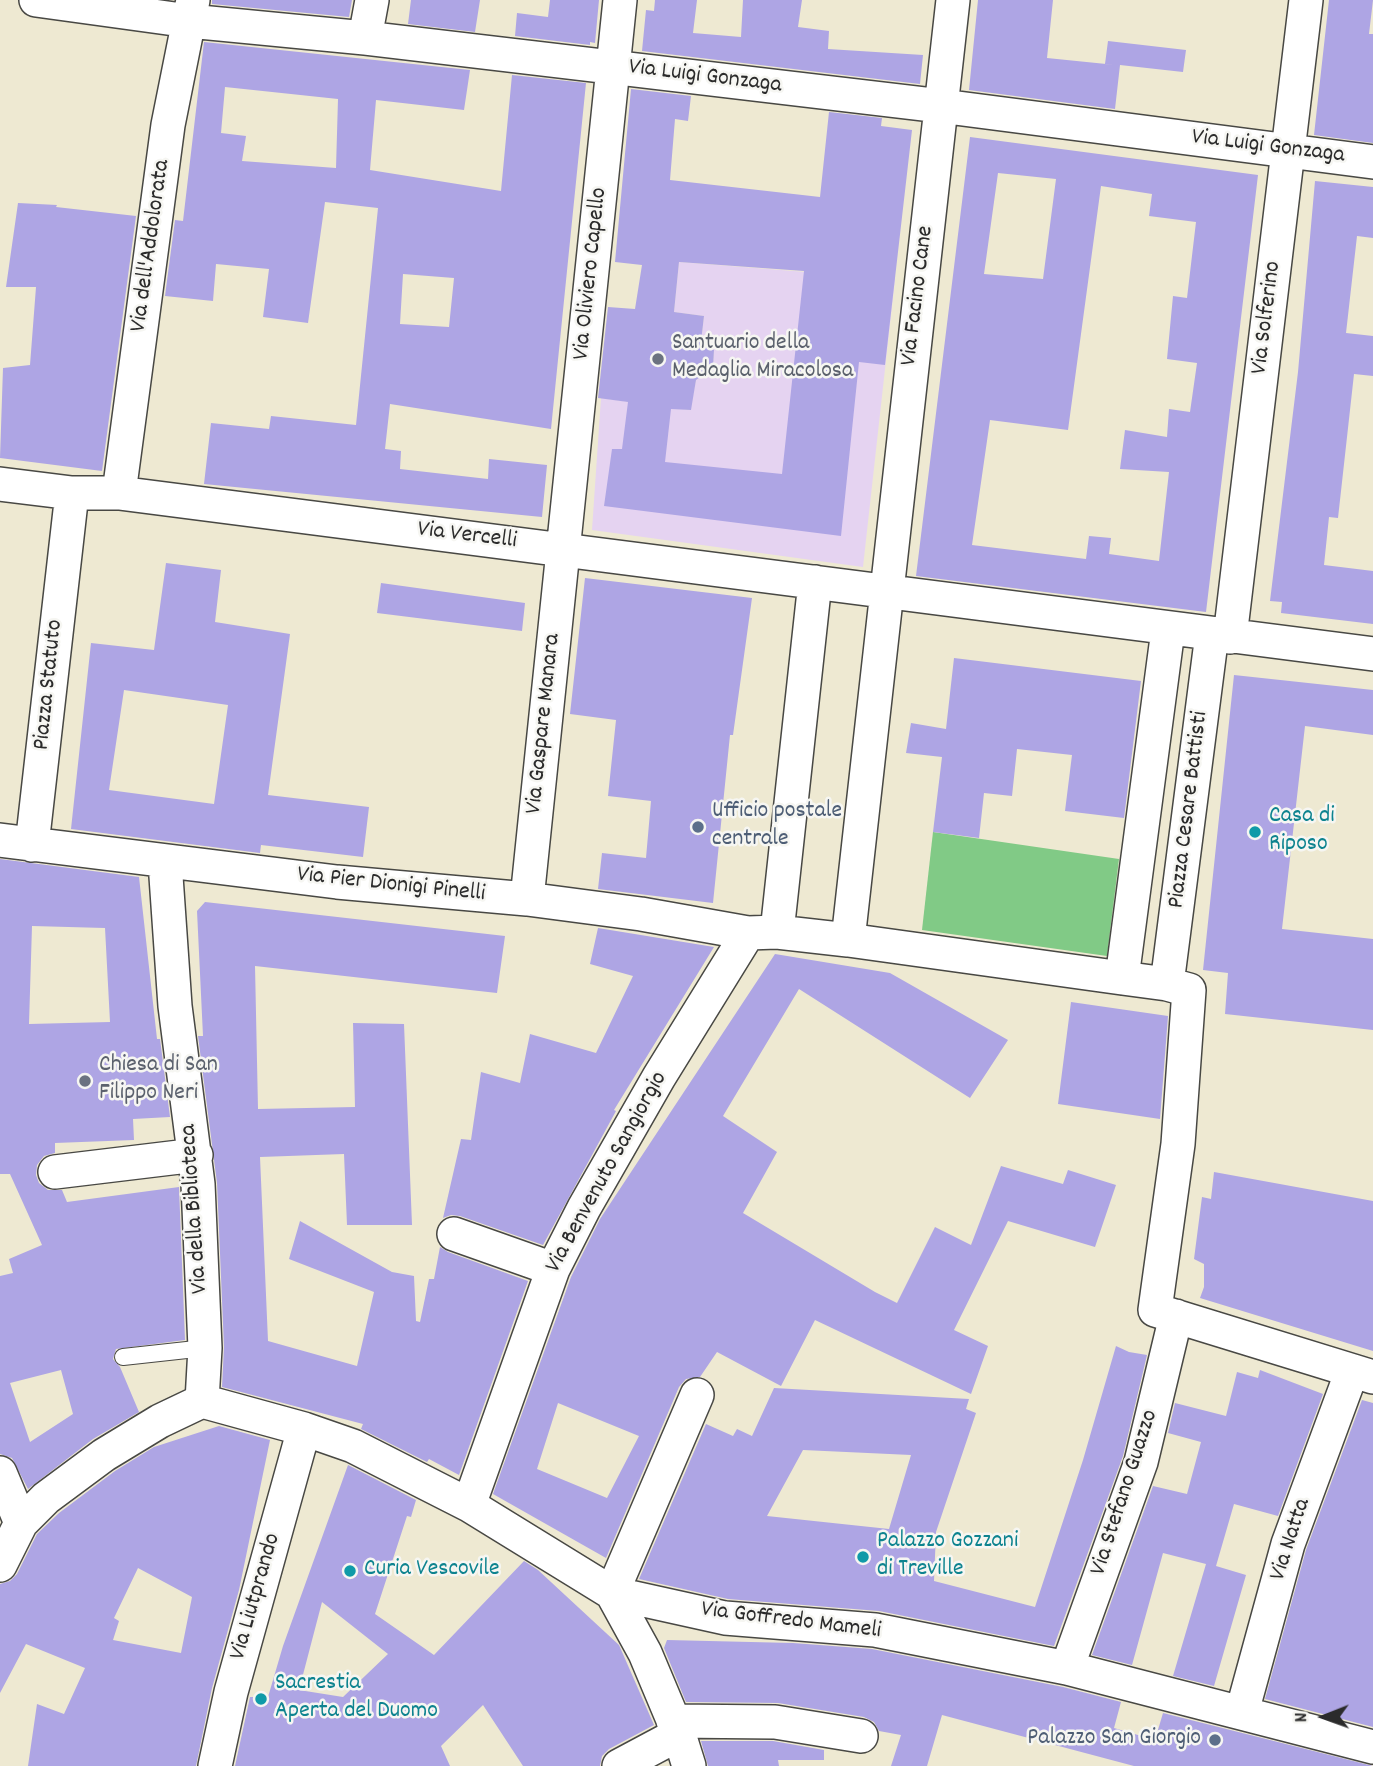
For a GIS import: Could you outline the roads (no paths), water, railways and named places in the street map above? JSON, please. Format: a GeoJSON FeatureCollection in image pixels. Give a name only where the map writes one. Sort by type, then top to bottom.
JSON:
{"type":"FeatureCollection","features":[{"type":"Feature","properties":{"kind":"street","name":"Via Luigi Gonzaga"},"geometry":{"type":"LineString","coordinates":[[36,0],[191,10],[365,38],[941,106],[1373,162]]}},
{"type":"Feature","properties":{"kind":"street"},"geometry":{"type":"LineString","coordinates":[[365,38],[372,0]]}},
{"type":"Feature","properties":{"kind":"street","name":"Via Oliviero Capello"},"geometry":{"type":"LineString","coordinates":[[564,549],[620,0]]}},
{"type":"Feature","properties":{"kind":"street","name":"Via Facino Cane"},"geometry":{"type":"LineString","coordinates":[[885,593],[953,0]]}},
{"type":"Feature","properties":{"kind":"street","name":"Via Solferino"},"geometry":{"type":"LineString","coordinates":[[1221,635],[1288,151],[1306,0]]}},
{"type":"Feature","properties":{"kind":"street","name":"Via dell'Addolorata"},"geometry":{"type":"LineString","coordinates":[[119,493],[168,125],[191,10]]}},
{"type":"Feature","properties":{"kind":"street","name":"Via Vercelli"},"geometry":{"type":"LineString","coordinates":[[0,484],[72,494],[119,493],[815,582]]}},
{"type":"Feature","properties":{"kind":"street","name":"Piazza Statuto"},"geometry":{"type":"LineString","coordinates":[[16,843],[72,494]]}},
{"type":"Feature","properties":{"kind":"street","name":"Via Gaspare Manara"},"geometry":{"type":"LineString","coordinates":[[527,899],[564,549]]}},
{"type":"Feature","properties":{"kind":"street"},"geometry":{"type":"LineString","coordinates":[[1167,984],[848,940],[763,933],[815,582],[1168,630],[1373,654]]}},
{"type":"Feature","properties":{"kind":"street"},"geometry":{"type":"LineString","coordinates":[[848,940],[885,593]]}},
{"type":"Feature","properties":{"kind":"street","name":"Piazza Cesare Battisti"},"geometry":{"type":"LineString","coordinates":[[1122,978],[1168,630]]}},
{"type":"Feature","properties":{"kind":"street","name":"Piazza Cesare Battisti"},"geometry":{"type":"LineString","coordinates":[[1167,984],[1221,635]]}},
{"type":"Feature","properties":{"kind":"street","name":"Via Pier Dionigi Pinelli"},"geometry":{"type":"LineString","coordinates":[[16,843],[337,882],[527,899],[763,933]]}},
{"type":"Feature","properties":{"kind":"street","name":"Via della Biblioteca"},"geometry":{"type":"LineString","coordinates":[[165,862],[175,1006],[187,1108],[196,1155],[205,1348],[202,1401]]}},
{"type":"Feature","properties":{"kind":"street","name":"Via Benvenuto Sangiorgio"},"geometry":{"type":"LineString","coordinates":[[469,1505],[553,1269],[584,1208],[652,1089],[763,933]]}},
{"type":"Feature","properties":{"kind":"street","name":"Via Stefano Guazzo"},"geometry":{"type":"LineString","coordinates":[[1068,1668],[1141,1462],[1166,1313],[1189,990],[1167,984]]}},
{"type":"Feature","properties":{"kind":"street"},"geometry":{"type":"LineString","coordinates":[[55,1172],[196,1155]]}},
{"type":"Feature","properties":{"kind":"street"},"geometry":{"type":"LineString","coordinates":[[454,1234],[553,1269]]}},
{"type":"Feature","properties":{"kind":"street"},"geometry":{"type":"LineString","coordinates":[[1166,1313],[1362,1374]]}},
{"type":"Feature","properties":{"kind":"street","name":"Via Natta"},"geometry":{"type":"LineString","coordinates":[[1241,1712],[1288,1544],[1362,1374]]}},
{"type":"Feature","properties":{"kind":"street"},"geometry":{"type":"LineString","coordinates":[[689,1766],[645,1653],[612,1593],[696,1395]]}},
{"type":"Feature","properties":{"kind":"street"},"geometry":{"type":"LineString","coordinates":[[0,1565],[21,1523],[46,1498],[104,1455],[160,1421],[202,1401]]}},
{"type":"Feature","properties":{"kind":"street","name":"Via Goffredo Mameli"},"geometry":{"type":"LineString","coordinates":[[202,1401],[304,1429],[353,1446],[469,1505],[612,1593],[725,1618],[875,1630],[1068,1668],[1373,1747]]}},
{"type":"Feature","properties":{"kind":"street","name":"Via Liutprando"},"geometry":{"type":"LineString","coordinates":[[215,1766],[231,1692],[304,1429]]}},
{"type":"Feature","properties":{"kind":"street"},"geometry":{"type":"LineString","coordinates":[[0,1473],[21,1523]]}},
{"type":"Feature","properties":{"kind":"street"},"geometry":{"type":"LineString","coordinates":[[619,1766],[676,1727],[775,1722],[860,1736]]}},
{"type":"Feature","properties":{"kind":"lane"},"geometry":{"type":"LineString","coordinates":[[123,1357],[205,1348]]}},
{"type":"Feature","properties":{"kind":"place","name":"Santuario della Medaglia Miracolosa"},"geometry":{"type":"Point","coordinates":[658,359]}},
{"type":"Feature","properties":{"kind":"place","name":"Ufficio postale centrale"},"geometry":{"type":"Point","coordinates":[698,827]}},
{"type":"Feature","properties":{"kind":"place","name":"Casa di Riposo"},"geometry":{"type":"Point","coordinates":[1255,832]}},
{"type":"Feature","properties":{"kind":"place","name":"Chiesa di San Filippo Neri"},"geometry":{"type":"Point","coordinates":[85,1081]}},
{"type":"Feature","properties":{"kind":"place","name":"Palazzo Gozzani di Treville"},"geometry":{"type":"Point","coordinates":[863,1557]}},
{"type":"Feature","properties":{"kind":"place","name":"Curia Vescovile"},"geometry":{"type":"Point","coordinates":[350,1571]}},
{"type":"Feature","properties":{"kind":"place","name":"Sacrestia Aperta del Duomo"},"geometry":{"type":"Point","coordinates":[261,1699]}},
{"type":"Feature","properties":{"kind":"place","name":"Palazzo San Giorgio"},"geometry":{"type":"Point","coordinates":[1215,1740]}}]}
